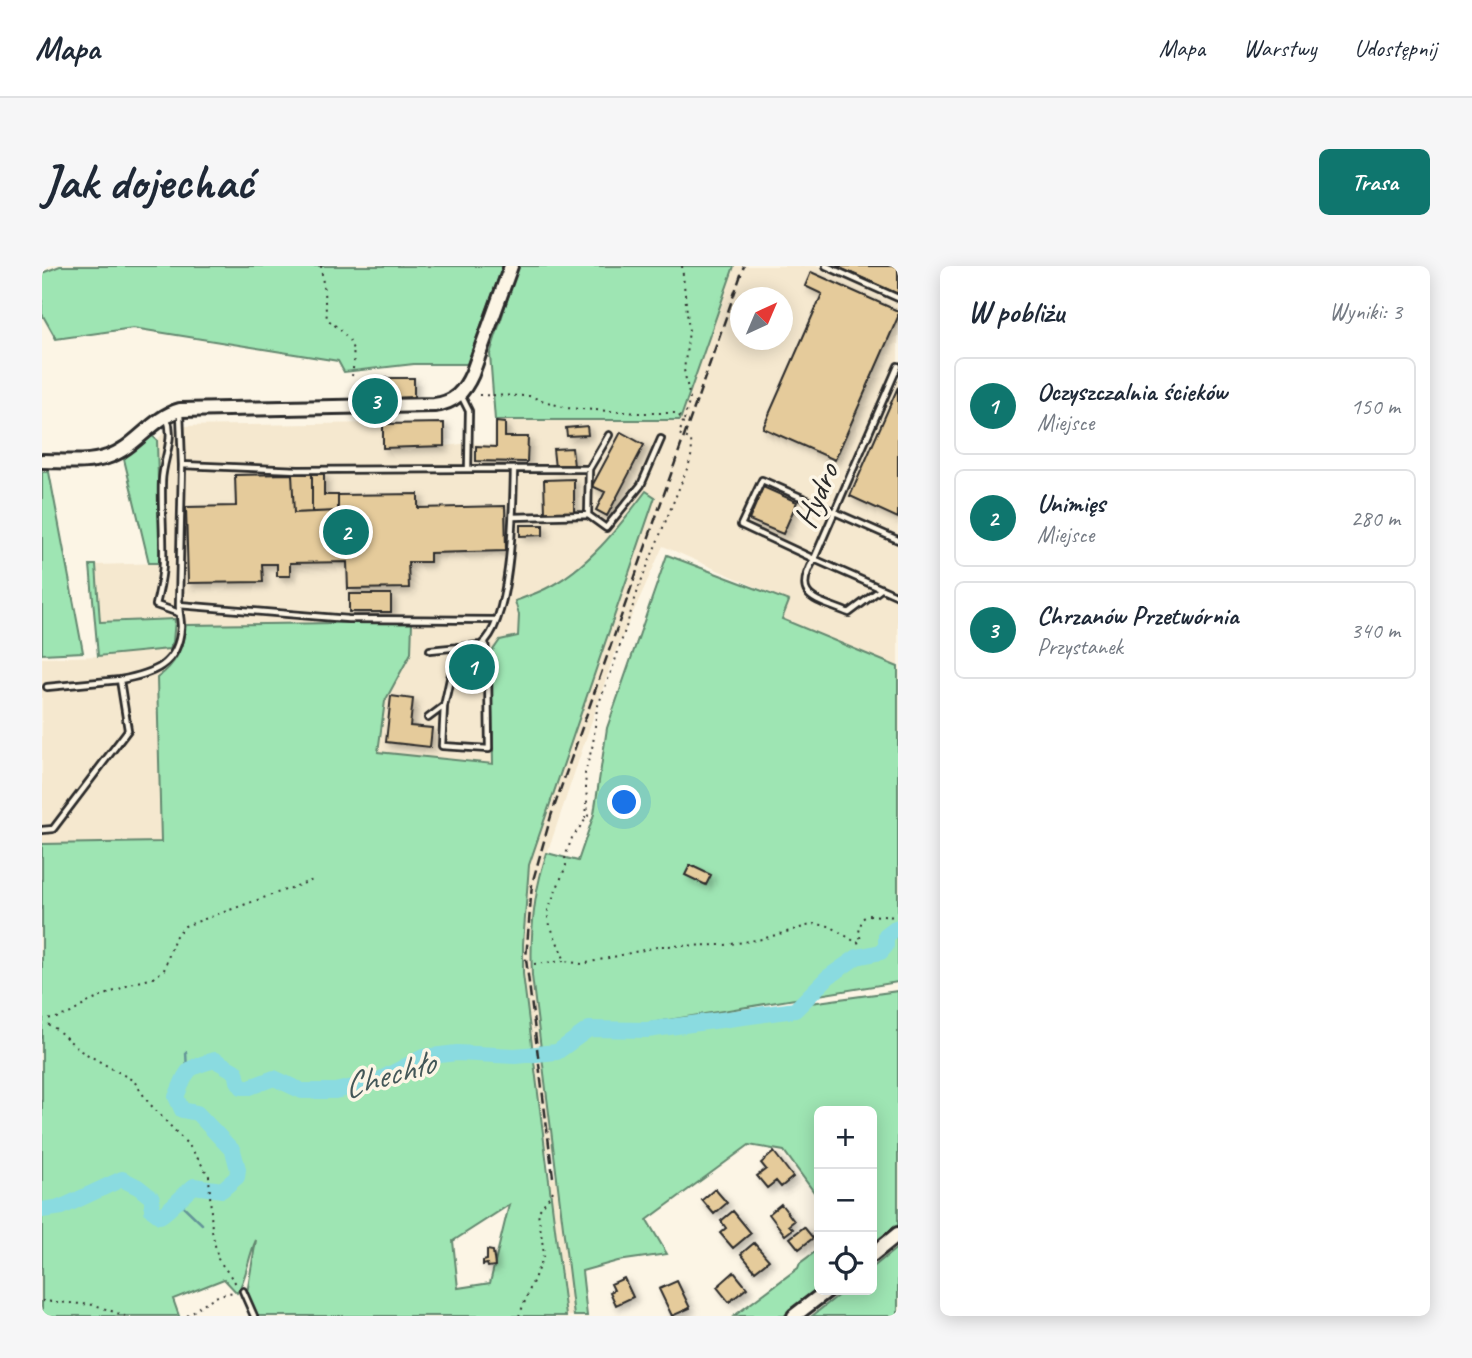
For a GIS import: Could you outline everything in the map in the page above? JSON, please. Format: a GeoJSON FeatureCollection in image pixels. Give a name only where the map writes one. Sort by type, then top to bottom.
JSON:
{"type":"FeatureCollection","features":[{"type":"Feature","properties":{"kind":"street"},"geometry":{"type":"LineString","coordinates":[[42,461],[86,461],[107,457],[166,414],[180,410],[442,404],[460,394],[472,374],[511,266]]}},
{"type":"Feature","properties":{"kind":"street"},"geometry":{"type":"LineString","coordinates":[[877,1251],[898,1234]]}},
{"type":"Feature","properties":{"kind":"street"},"geometry":{"type":"LineString","coordinates":[[794,1316],[821,1295]]}},
{"type":"Feature","properties":{"kind":"lane"},"geometry":{"type":"LineString","coordinates":[[826,266],[898,298]]}},
{"type":"Feature","properties":{"kind":"lane","name":"Hydro"},"geometry":{"type":"LineString","coordinates":[[898,366],[814,559],[898,596]]}},
{"type":"Feature","properties":{"kind":"lane"},"geometry":{"type":"LineString","coordinates":[[460,394],[469,411],[468,469]]}},
{"type":"Feature","properties":{"kind":"lane"},"geometry":{"type":"LineString","coordinates":[[47,687],[120,680],[154,672],[168,661],[177,646],[181,624],[179,605],[183,465],[180,410]]}},
{"type":"Feature","properties":{"kind":"lane"},"geometry":{"type":"LineString","coordinates":[[166,414],[172,433],[171,443],[164,456],[164,564],[156,605],[179,613]]}},
{"type":"Feature","properties":{"kind":"lane"},"geometry":{"type":"LineString","coordinates":[[588,515],[589,469],[609,435]]}},
{"type":"Feature","properties":{"kind":"lane"},"geometry":{"type":"LineString","coordinates":[[513,517],[588,515],[606,528],[641,485],[661,439]]}},
{"type":"Feature","properties":{"kind":"lane"},"geometry":{"type":"LineString","coordinates":[[183,465],[298,470],[589,469]]}},
{"type":"Feature","properties":{"kind":"lane"},"geometry":{"type":"LineString","coordinates":[[430,650],[481,645],[493,631],[495,620],[502,611],[513,517],[514,470]]}},
{"type":"Feature","properties":{"kind":"lane"},"geometry":{"type":"LineString","coordinates":[[881,589],[849,613],[824,602],[805,590],[803,583],[814,559],[741,525],[762,480],[898,540]]}},
{"type":"Feature","properties":{"kind":"lane"},"geometry":{"type":"LineString","coordinates":[[179,605],[348,620],[495,620]]}},
{"type":"Feature","properties":{"kind":"lane"},"geometry":{"type":"LineString","coordinates":[[457,647],[444,706],[442,746],[489,749],[485,642]]}},
{"type":"Feature","properties":{"kind":"lane"},"geometry":{"type":"LineString","coordinates":[[42,830],[53,830],[128,730],[120,680]]}},
{"type":"Feature","properties":{"kind":"lane"},"geometry":{"type":"LineString","coordinates":[[428,718],[444,706]]}},
{"type":"Feature","properties":{"kind":"lane"},"geometry":{"type":"LineString","coordinates":[[243,1291],[254,1316]]}},
{"type":"Feature","properties":{"kind":"path"},"geometry":{"type":"LineString","coordinates":[[565,961],[548,920],[548,910],[566,866],[565,857],[572,838],[588,816],[585,773],[593,744],[597,708],[640,584],[692,453],[691,440],[679,435],[690,398],[684,370],[689,331],[682,266]]}},
{"type":"Feature","properties":{"kind":"path"},"geometry":{"type":"LineString","coordinates":[[321,267],[327,319],[350,339],[354,360],[352,376]]}},
{"type":"Feature","properties":{"kind":"path"},"geometry":{"type":"LineString","coordinates":[[479,395],[529,396],[566,408],[675,413],[683,423]]}},
{"type":"Feature","properties":{"kind":"path"},"geometry":{"type":"LineString","coordinates":[[42,1020],[71,1013],[131,984],[153,978],[164,970],[175,937],[185,926],[316,878]]}},
{"type":"Feature","properties":{"kind":"path"},"geometry":{"type":"LineString","coordinates":[[534,964],[565,961],[582,964],[661,946],[725,944],[762,939],[814,924],[830,926],[857,943],[861,941],[859,932],[862,919],[868,915],[898,917]]}},
{"type":"Feature","properties":{"kind":"path"},"geometry":{"type":"LineString","coordinates":[[42,1020],[81,1051],[134,1081],[148,1102],[191,1148],[209,1176],[212,1231],[218,1259],[243,1291]]}},
{"type":"Feature","properties":{"kind":"path"},"geometry":{"type":"LineString","coordinates":[[520,1316],[544,1254],[538,1212],[554,1190]]}},
{"type":"Feature","properties":{"kind":"path"},"geometry":{"type":"LineString","coordinates":[[187,1316],[219,1294],[243,1291]]}},
{"type":"Feature","properties":{"kind":"path"},"geometry":{"type":"LineString","coordinates":[[42,1301],[94,1306],[125,1316]]}},
{"type":"Feature","properties":{"kind":"shaded area"},"geometry":{"type":"Polygon","coordinates":[[[734,266],[898,266],[898,667],[782,618],[788,601],[663,546],[614,655],[539,878],[532,923],[531,956],[540,1049],[532,1050],[523,974],[529,865],[654,497],[646,491],[621,524],[588,559],[548,588],[515,602],[519,615],[518,637],[491,653],[493,764],[378,753],[385,701],[411,653],[186,625],[183,644],[176,661],[157,678],[161,842],[42,845],[42,658],[101,656],[169,649],[173,642],[175,619],[100,623],[96,565],[160,563],[157,440],[165,431],[168,435],[175,431],[176,426],[445,422],[446,446],[469,443],[494,445],[495,420],[680,420],[734,266]]]}},
{"type":"Feature","properties":{"kind":"shaded area"},"geometry":{"type":"Polygon","coordinates":[[[541,1059],[554,1151],[546,1152],[534,1060],[541,1059]]]}},
{"type":"Feature","properties":{"kind":"shaded area"},"geometry":{"type":"Polygon","coordinates":[[[557,1177],[574,1316],[566,1316],[549,1178],[557,1177]]]}},
{"type":"Feature","properties":{"kind":"green space"},"geometry":{"type":"Polygon","coordinates":[[[60,266],[503,266],[467,364],[414,364],[344,372],[338,361],[133,328],[56,339],[42,314],[42,273],[60,266]]]}},
{"type":"Feature","properties":{"kind":"green space"},"geometry":{"type":"Polygon","coordinates":[[[518,266],[734,266],[680,420],[495,420],[490,354],[518,266]]]}},
{"type":"Feature","properties":{"kind":"green space"},"geometry":{"type":"Polygon","coordinates":[[[150,434],[157,440],[160,563],[149,563],[124,459],[150,434]]]}},
{"type":"Feature","properties":{"kind":"green space"},"geometry":{"type":"Polygon","coordinates":[[[42,472],[49,472],[83,652],[42,654],[42,472]]]}},
{"type":"Feature","properties":{"kind":"green space"},"geometry":{"type":"Polygon","coordinates":[[[646,491],[655,497],[529,865],[523,974],[566,1316],[257,1316],[247,1293],[256,1240],[237,1293],[224,1279],[173,1299],[179,1316],[42,1316],[42,844],[161,842],[157,678],[178,655],[186,625],[412,622],[411,653],[385,701],[378,752],[493,764],[491,653],[500,640],[518,636],[519,615],[515,601],[545,589],[575,570],[613,533],[646,491]],[[509,1205],[453,1241],[458,1288],[490,1283],[509,1205]]]}},
{"type":"Feature","properties":{"kind":"green space"},"geometry":{"type":"Polygon","coordinates":[[[667,555],[789,601],[782,619],[898,667],[898,982],[590,1033],[898,991],[898,1225],[877,1242],[877,1106],[814,1106],[814,1192],[784,1151],[749,1145],[647,1220],[667,1254],[618,1261],[582,1271],[587,1316],[574,1316],[532,976],[533,913],[547,853],[578,861],[594,814],[607,728],[667,555]]]}},
{"type":"Feature","properties":{"kind":"green space"},"geometry":{"type":"Polygon","coordinates":[[[90,565],[96,565],[100,622],[175,619],[173,642],[169,649],[98,656],[90,565]]]}},
{"type":"Feature","properties":{"kind":"green space"},"geometry":{"type":"Polygon","coordinates":[[[898,1247],[898,1316],[812,1316],[839,1295],[877,1295],[877,1264],[898,1247]]]}},
{"type":"Feature","properties":{"kind":"green space"},"geometry":{"type":"Polygon","coordinates":[[[814,1253],[814,1291],[784,1316],[734,1316],[798,1268],[800,1263],[814,1253]]]}},
{"type":"Feature","properties":{"kind":"building"},"geometry":{"type":"Polygon","coordinates":[[[835,266],[898,266],[898,294],[835,266]]]}},
{"type":"Feature","properties":{"kind":"building"},"geometry":{"type":"Polygon","coordinates":[[[811,272],[898,311],[898,317],[835,460],[763,428],[822,294],[805,286],[811,272]]]}},
{"type":"Feature","properties":{"kind":"building"},"geometry":{"type":"Polygon","coordinates":[[[382,378],[414,378],[414,397],[382,399],[382,378]]]}},
{"type":"Feature","properties":{"kind":"building"},"geometry":{"type":"Polygon","coordinates":[[[898,387],[898,518],[850,496],[898,387]]]}},
{"type":"Feature","properties":{"kind":"building"},"geometry":{"type":"Polygon","coordinates":[[[496,422],[505,423],[505,437],[528,437],[527,462],[476,461],[476,446],[496,447],[496,422]]]}},
{"type":"Feature","properties":{"kind":"building"},"geometry":{"type":"Polygon","coordinates":[[[444,423],[444,446],[383,448],[383,424],[444,423]]]}},
{"type":"Feature","properties":{"kind":"building"},"geometry":{"type":"Polygon","coordinates":[[[587,426],[588,435],[567,436],[566,428],[587,426]]]}},
{"type":"Feature","properties":{"kind":"building"},"geometry":{"type":"Polygon","coordinates":[[[621,432],[644,445],[607,516],[596,510],[605,492],[592,486],[621,432]]]}},
{"type":"Feature","properties":{"kind":"building"},"geometry":{"type":"Polygon","coordinates":[[[572,448],[574,466],[555,468],[553,449],[572,448]]]}},
{"type":"Feature","properties":{"kind":"building"},"geometry":{"type":"Polygon","coordinates":[[[292,474],[294,513],[338,511],[338,495],[418,494],[418,508],[505,506],[506,551],[430,553],[430,562],[408,562],[409,588],[348,589],[347,562],[290,563],[290,576],[277,576],[277,564],[262,564],[263,582],[188,583],[186,507],[236,506],[235,475],[292,474]]]}},
{"type":"Feature","properties":{"kind":"building"},"geometry":{"type":"Polygon","coordinates":[[[292,474],[312,474],[312,512],[294,513],[292,474]]]}},
{"type":"Feature","properties":{"kind":"building"},"geometry":{"type":"Polygon","coordinates":[[[312,474],[324,474],[324,495],[338,495],[338,511],[312,512],[312,474]]]}},
{"type":"Feature","properties":{"kind":"building"},"geometry":{"type":"Polygon","coordinates":[[[574,479],[574,513],[545,513],[544,480],[574,479]]]}},
{"type":"Feature","properties":{"kind":"building"},"geometry":{"type":"Polygon","coordinates":[[[763,487],[797,502],[783,534],[749,520],[763,487]]]}},
{"type":"Feature","properties":{"kind":"building"},"geometry":{"type":"Polygon","coordinates":[[[520,525],[543,525],[543,535],[520,536],[520,525]]]}},
{"type":"Feature","properties":{"kind":"building"},"geometry":{"type":"Polygon","coordinates":[[[349,594],[391,594],[391,612],[349,612],[349,594]]]}},
{"type":"Feature","properties":{"kind":"building"},"geometry":{"type":"Polygon","coordinates":[[[460,652],[469,653],[469,659],[486,660],[484,677],[457,675],[460,652]]]}},
{"type":"Feature","properties":{"kind":"building"},"geometry":{"type":"Polygon","coordinates":[[[391,696],[413,699],[410,726],[432,728],[430,747],[386,742],[391,696]]]}},
{"type":"Feature","properties":{"kind":"building"},"geometry":{"type":"Polygon","coordinates":[[[690,865],[711,875],[706,885],[685,875],[690,865]]]}},
{"type":"Feature","properties":{"kind":"building"},"geometry":{"type":"Polygon","coordinates":[[[774,1152],[793,1177],[781,1187],[776,1181],[767,1188],[757,1176],[766,1169],[761,1163],[774,1152]]]}},
{"type":"Feature","properties":{"kind":"building"},"geometry":{"type":"Polygon","coordinates":[[[715,1189],[727,1203],[714,1214],[702,1200],[715,1189]]]}},
{"type":"Feature","properties":{"kind":"building"},"geometry":{"type":"Polygon","coordinates":[[[781,1204],[794,1221],[789,1225],[793,1229],[785,1235],[769,1214],[781,1204]]]}},
{"type":"Feature","properties":{"kind":"building"},"geometry":{"type":"Polygon","coordinates":[[[733,1211],[751,1233],[733,1248],[720,1233],[726,1228],[721,1221],[733,1211]]]}},
{"type":"Feature","properties":{"kind":"building"},"geometry":{"type":"Polygon","coordinates":[[[804,1227],[813,1238],[799,1249],[790,1238],[804,1227]]]}},
{"type":"Feature","properties":{"kind":"building"},"geometry":{"type":"Polygon","coordinates":[[[754,1243],[769,1260],[755,1271],[741,1254],[754,1243]]]}},
{"type":"Feature","properties":{"kind":"building"},"geometry":{"type":"Polygon","coordinates":[[[487,1250],[493,1251],[495,1266],[483,1265],[483,1261],[487,1260],[487,1250]]]}},
{"type":"Feature","properties":{"kind":"building"},"geometry":{"type":"Polygon","coordinates":[[[734,1272],[747,1288],[729,1302],[717,1287],[734,1272]]]}},
{"type":"Feature","properties":{"kind":"building"},"geometry":{"type":"Polygon","coordinates":[[[624,1278],[633,1297],[616,1305],[610,1292],[614,1290],[611,1284],[624,1278]]]}},
{"type":"Feature","properties":{"kind":"building"},"geometry":{"type":"Polygon","coordinates":[[[677,1281],[690,1308],[672,1316],[659,1289],[677,1281]]]}},
{"type":"Feature","properties":{"kind":"waterway","name":"Chechło"},"geometry":{"type":"LineString","coordinates":[[42,1210],[62,1207],[122,1179],[152,1198],[152,1210],[160,1216],[194,1186],[222,1190],[237,1177],[238,1169],[233,1151],[197,1113],[182,1110],[176,1097],[189,1071],[205,1063],[215,1060],[236,1072],[242,1087],[250,1087],[274,1078],[302,1091],[335,1091],[375,1082],[423,1057],[457,1053],[515,1056],[557,1052],[589,1029],[647,1030],[795,1010],[828,977],[857,957],[881,952],[886,946],[886,936],[898,927]]}},
{"type":"Feature","properties":{"kind":"waterway","name":"Chechło"},"geometry":{"type":"LineString","coordinates":[[593,1023],[594,1030]]}},
{"type":"Feature","properties":{"kind":"waterway"},"geometry":{"type":"LineString","coordinates":[[186,1052],[187,1071]]}},
{"type":"Feature","properties":{"kind":"waterway"},"geometry":{"type":"LineString","coordinates":[[177,1200],[202,1224]]}},
{"type":"Feature","properties":{"kind":"railway"},"geometry":{"type":"LineString","coordinates":[[553,1177],[526,959],[532,884],[551,816],[744,266]]}},
{"type":"Feature","properties":{"kind":"place","name":"Chrzanów Przetwórnia"},"geometry":{"type":"Point","coordinates":[375,401]}},
{"type":"Feature","properties":{"kind":"place","name":"Unimięs"},"geometry":{"type":"Point","coordinates":[346,532]}},
{"type":"Feature","properties":{"kind":"place","name":"Oczyszczalnia ścieków"},"geometry":{"type":"Point","coordinates":[472,667]}}]}
